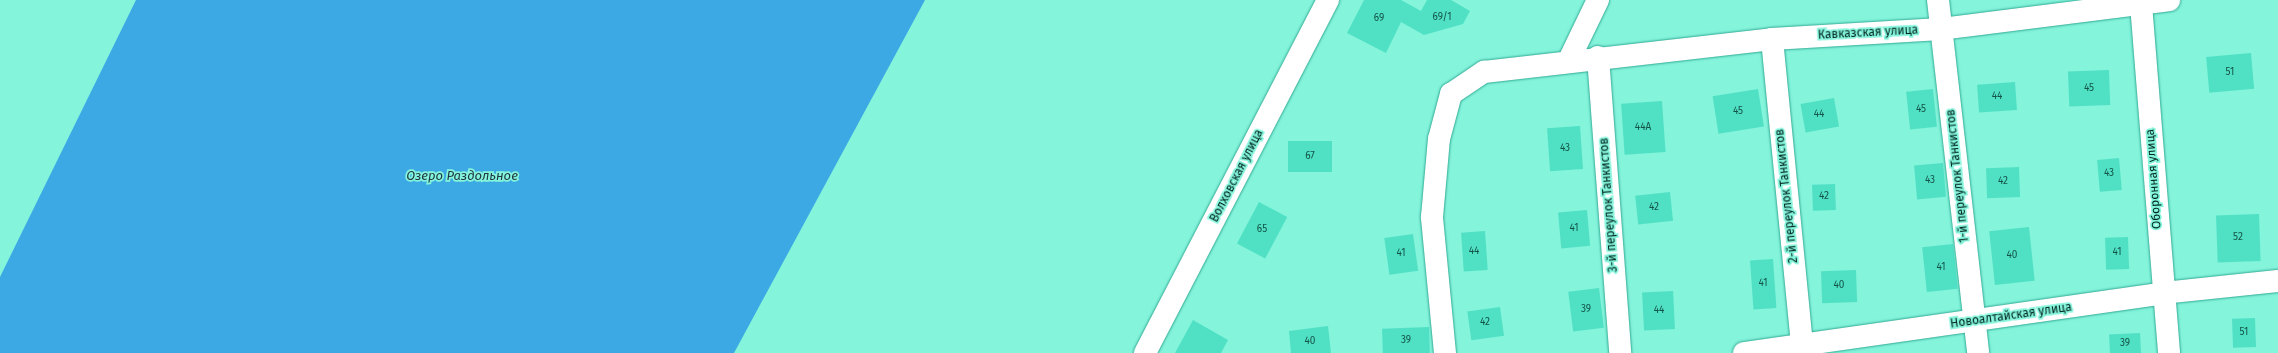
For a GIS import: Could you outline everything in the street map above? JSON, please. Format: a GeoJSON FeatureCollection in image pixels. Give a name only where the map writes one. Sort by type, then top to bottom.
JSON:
{"type":"FeatureCollection","features":[{"type":"Feature","properties":{"kind":"street","name":"Волховская улица"},"geometry":{"type":"LineString","coordinates":[[1146,353],[1328,0]]}},
{"type":"Feature","properties":{"kind":"street"},"geometry":{"type":"LineString","coordinates":[[1568,62],[1598,0]]}},
{"type":"Feature","properties":{"kind":"street","name":"1-й переулок Танкистов"},"geometry":{"type":"LineString","coordinates":[[1938,0],[1978,353]]}},
{"type":"Feature","properties":{"kind":"street","name":"Кавказская улица"},"geometry":{"type":"LineString","coordinates":[[1445,353],[1432,217],[1439,139],[1451,94],[1484,72],[1598,57],[1772,39],[1941,29],[2169,0]]}},
{"type":"Feature","properties":{"kind":"street","name":"Оборонная улица"},"geometry":{"type":"LineString","coordinates":[[2141,4],[2169,353]]}},
{"type":"Feature","properties":{"kind":"street","name":"2-й переулок Танкистов"},"geometry":{"type":"LineString","coordinates":[[1772,39],[1802,350]]}},
{"type":"Feature","properties":{"kind":"street","name":"3-й переулок Танкистов"},"geometry":{"type":"LineString","coordinates":[[1598,57],[1620,353]]}},
{"type":"Feature","properties":{"kind":"street","name":"Новоалтайская улица"},"geometry":{"type":"LineString","coordinates":[[1744,353],[1802,350],[1974,321],[2163,293],[2278,281]]}},
{"type":"Feature","properties":{"kind":"water","name":"Озеро Раздольное"},"geometry":{"type":"Polygon","coordinates":[[[136,0],[925,0],[734,353],[0,353],[0,277],[136,0]]]}},
{"type":"Feature","properties":{"kind":"building"},"geometry":{"type":"Polygon","coordinates":[[[1364,0],[1401,0],[1421,11],[1427,0],[1451,0],[1470,11],[1463,24],[1424,35],[1401,22],[1386,53],[1347,33],[1364,0]]]}},
{"type":"Feature","properties":{"kind":"building"},"geometry":{"type":"Polygon","coordinates":[[[2251,53],[2254,89],[2209,93],[2206,57],[2251,53]]]}},
{"type":"Feature","properties":{"kind":"building"},"geometry":{"type":"Polygon","coordinates":[[[2109,70],[2110,105],[2069,106],[2068,71],[2109,70]]]}},
{"type":"Feature","properties":{"kind":"building"},"geometry":{"type":"Polygon","coordinates":[[[2015,82],[2017,110],[1979,113],[1977,85],[2015,82]]]}},
{"type":"Feature","properties":{"kind":"building"},"geometry":{"type":"Polygon","coordinates":[[[1758,89],[1764,127],[1719,134],[1713,96],[1758,89]]]}},
{"type":"Feature","properties":{"kind":"building"},"geometry":{"type":"Polygon","coordinates":[[[1933,89],[1937,127],[1910,130],[1906,92],[1933,89]]]}},
{"type":"Feature","properties":{"kind":"building"},"geometry":{"type":"Polygon","coordinates":[[[1834,98],[1839,127],[1806,132],[1801,104],[1834,98]]]}},
{"type":"Feature","properties":{"kind":"building"},"geometry":{"type":"Polygon","coordinates":[[[1662,101],[1666,152],[1625,155],[1621,104],[1662,101]]]}},
{"type":"Feature","properties":{"kind":"building"},"geometry":{"type":"Polygon","coordinates":[[[1580,126],[1583,169],[1550,171],[1547,128],[1580,126]]]}},
{"type":"Feature","properties":{"kind":"building"},"geometry":{"type":"Polygon","coordinates":[[[1288,141],[1332,141],[1332,172],[1288,172],[1288,141]]]}},
{"type":"Feature","properties":{"kind":"building"},"geometry":{"type":"Polygon","coordinates":[[[2119,158],[2122,190],[2100,192],[2097,160],[2119,158]]]}},
{"type":"Feature","properties":{"kind":"building"},"geometry":{"type":"Polygon","coordinates":[[[1943,163],[1946,197],[1917,199],[1914,166],[1943,163]]]}},
{"type":"Feature","properties":{"kind":"building"},"geometry":{"type":"Polygon","coordinates":[[[2019,167],[2020,197],[1987,198],[1986,168],[2019,167]]]}},
{"type":"Feature","properties":{"kind":"building"},"geometry":{"type":"Polygon","coordinates":[[[1835,184],[1836,210],[1813,211],[1812,185],[1835,184]]]}},
{"type":"Feature","properties":{"kind":"building"},"geometry":{"type":"Polygon","coordinates":[[[1670,192],[1673,221],[1638,224],[1635,196],[1670,192]]]}},
{"type":"Feature","properties":{"kind":"building"},"geometry":{"type":"Polygon","coordinates":[[[1259,202],[1287,217],[1265,259],[1237,243],[1259,202]]]}},
{"type":"Feature","properties":{"kind":"building"},"geometry":{"type":"Polygon","coordinates":[[[1587,210],[1590,246],[1561,248],[1558,213],[1587,210]]]}},
{"type":"Feature","properties":{"kind":"building"},"geometry":{"type":"Polygon","coordinates":[[[2259,214],[2261,261],[2218,262],[2216,216],[2259,214]]]}},
{"type":"Feature","properties":{"kind":"building"},"geometry":{"type":"Polygon","coordinates":[[[2029,227],[2035,281],[1995,285],[1989,231],[2029,227]]]}},
{"type":"Feature","properties":{"kind":"building"},"geometry":{"type":"Polygon","coordinates":[[[1485,231],[1488,270],[1464,272],[1461,233],[1485,231]]]}},
{"type":"Feature","properties":{"kind":"building"},"geometry":{"type":"Polygon","coordinates":[[[1413,234],[1418,271],[1389,275],[1384,238],[1413,234]]]}},
{"type":"Feature","properties":{"kind":"building"},"geometry":{"type":"Polygon","coordinates":[[[2128,237],[2129,269],[2106,270],[2105,238],[2128,237]]]}},
{"type":"Feature","properties":{"kind":"building"},"geometry":{"type":"Polygon","coordinates":[[[1953,244],[1958,289],[1927,292],[1922,247],[1953,244]]]}},
{"type":"Feature","properties":{"kind":"building"},"geometry":{"type":"Polygon","coordinates":[[[1773,259],[1776,308],[1753,309],[1750,261],[1773,259]]]}},
{"type":"Feature","properties":{"kind":"building"},"geometry":{"type":"Polygon","coordinates":[[[1856,270],[1857,302],[1822,303],[1821,271],[1856,270]]]}},
{"type":"Feature","properties":{"kind":"building"},"geometry":{"type":"Polygon","coordinates":[[[1599,288],[1604,328],[1573,331],[1568,292],[1599,288]]]}},
{"type":"Feature","properties":{"kind":"building"},"geometry":{"type":"Polygon","coordinates":[[[1673,291],[1675,329],[1644,331],[1642,293],[1673,291]]]}},
{"type":"Feature","properties":{"kind":"building"},"geometry":{"type":"Polygon","coordinates":[[[1500,307],[1504,336],[1471,340],[1467,312],[1500,307]]]}},
{"type":"Feature","properties":{"kind":"building"},"geometry":{"type":"Polygon","coordinates":[[[2255,318],[2256,347],[2233,348],[2232,319],[2255,318]]]}},
{"type":"Feature","properties":{"kind":"building"},"geometry":{"type":"Polygon","coordinates":[[[1193,320],[1228,340],[1221,353],[1175,353],[1193,320]]]}},
{"type":"Feature","properties":{"kind":"building"},"geometry":{"type":"Polygon","coordinates":[[[1328,326],[1331,353],[1291,353],[1289,331],[1328,326]]]}},
{"type":"Feature","properties":{"kind":"building"},"geometry":{"type":"Polygon","coordinates":[[[1429,327],[1430,353],[1383,353],[1382,329],[1429,327]]]}},
{"type":"Feature","properties":{"kind":"building"},"geometry":{"type":"Polygon","coordinates":[[[2140,333],[2141,353],[2110,353],[2109,335],[2140,333]]]}}]}
